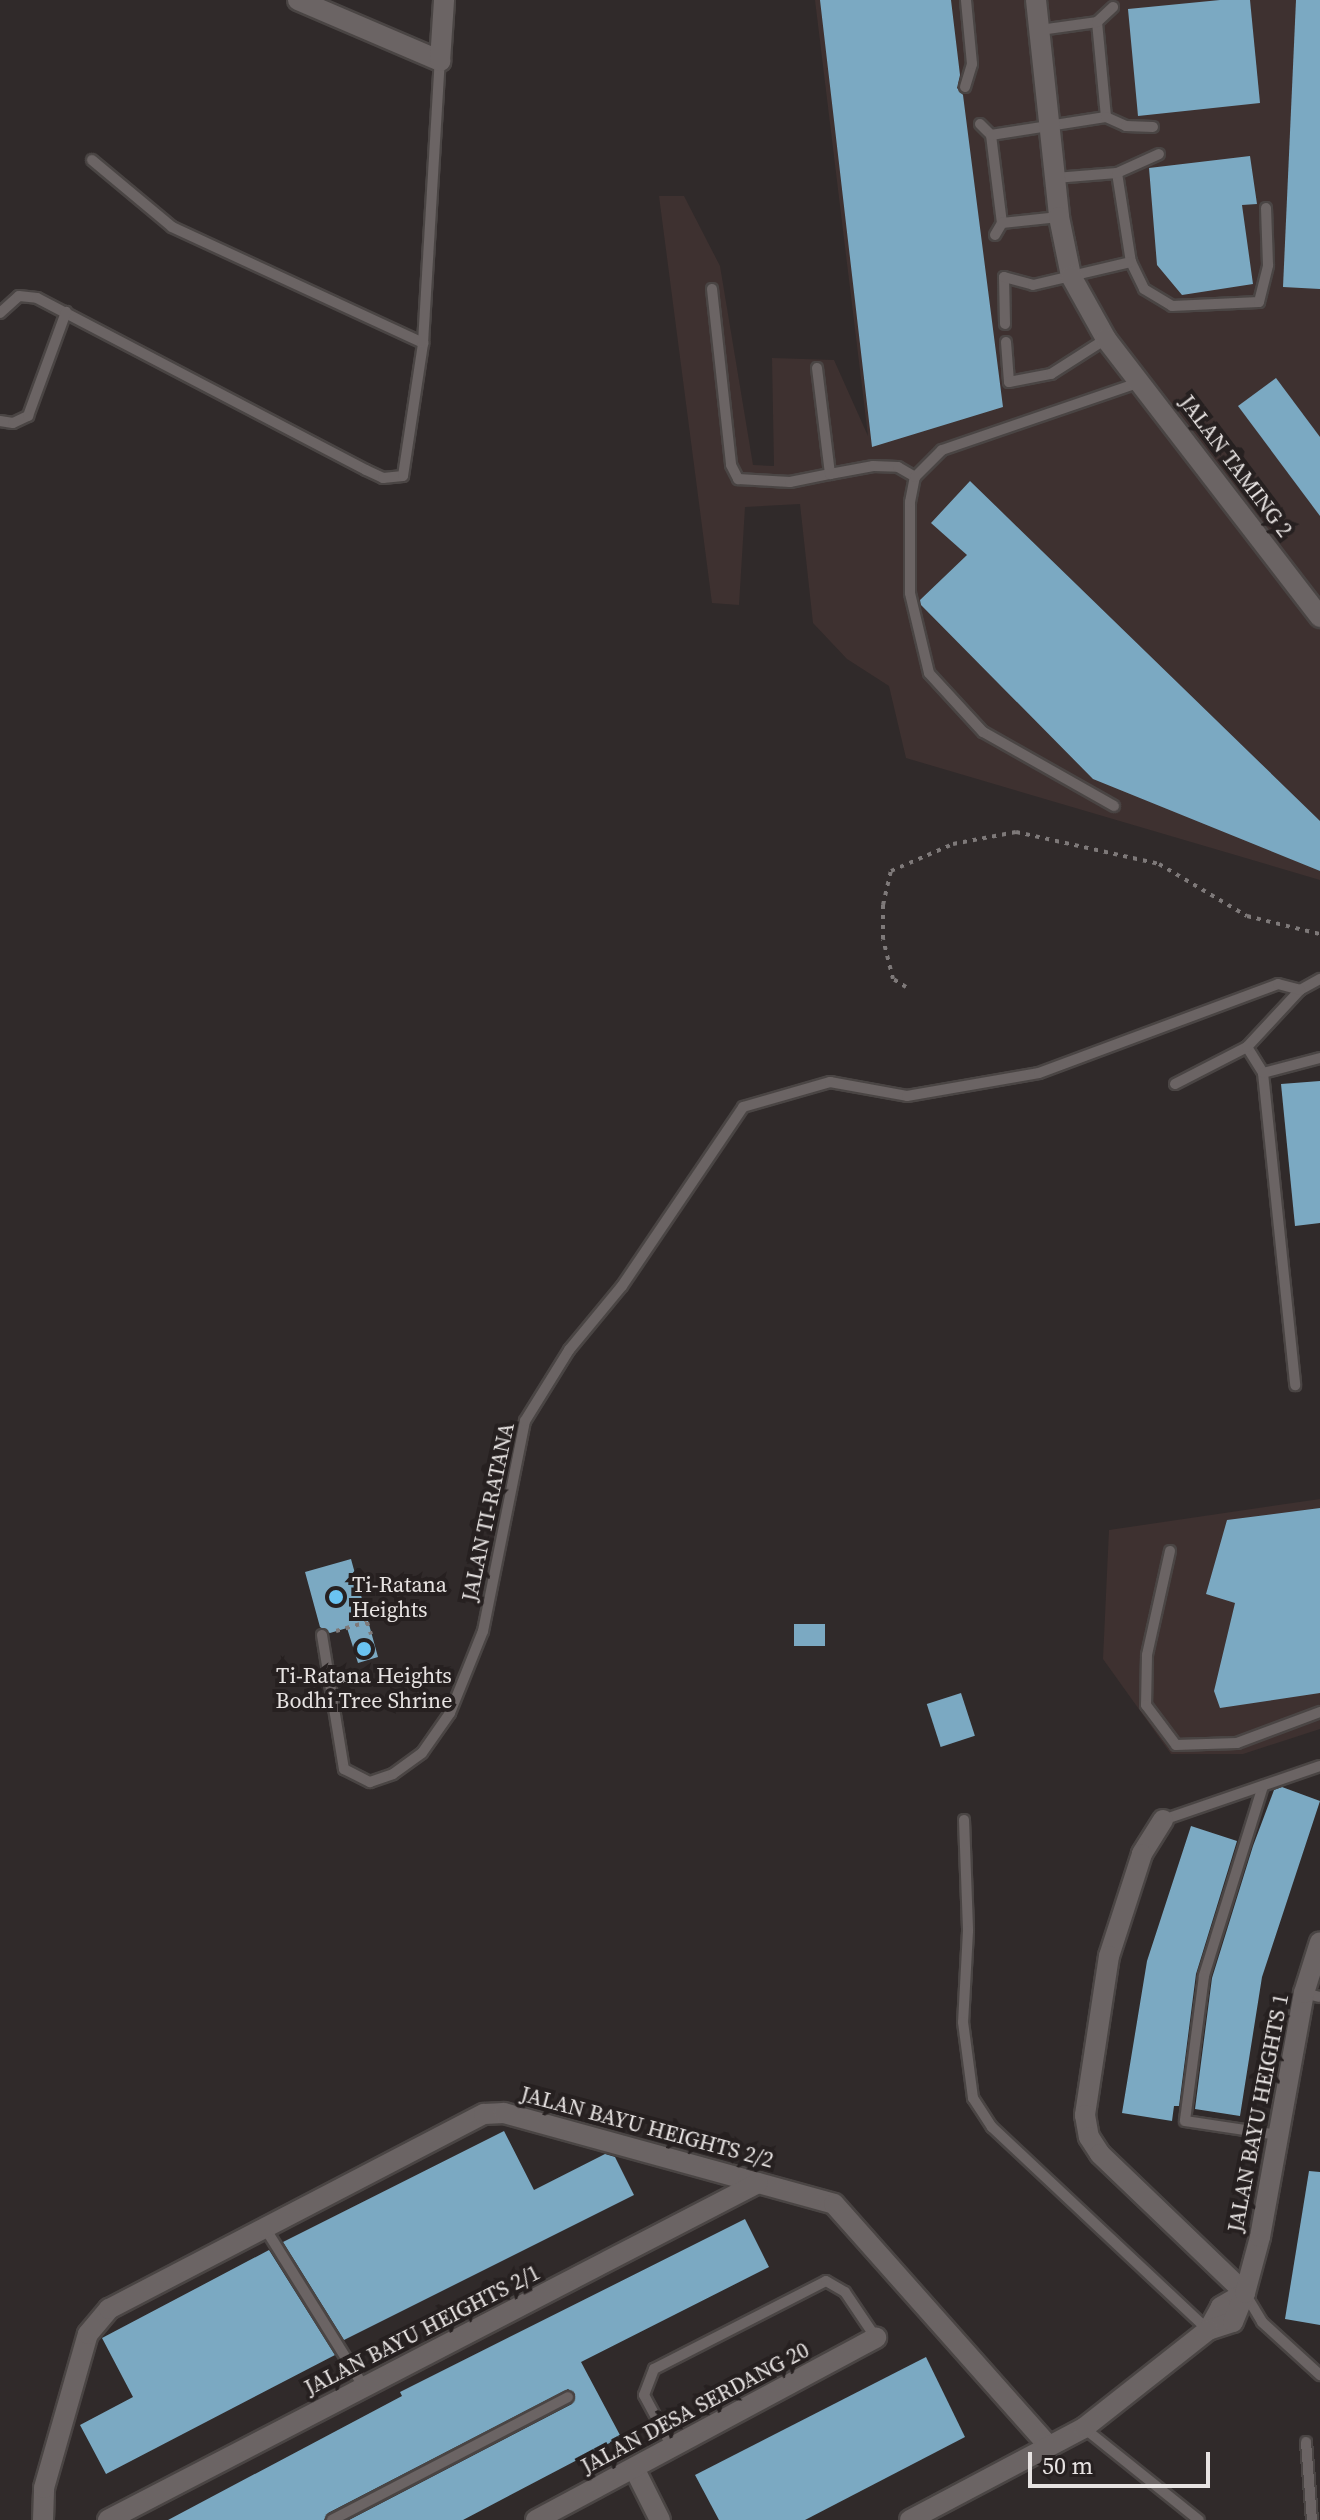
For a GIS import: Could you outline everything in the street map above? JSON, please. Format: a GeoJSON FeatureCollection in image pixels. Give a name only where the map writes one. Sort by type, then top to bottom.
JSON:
{"type":"FeatureCollection","features":[{"type":"Feature","properties":{"kind":"street"},"geometry":{"type":"LineString","coordinates":[[298,0],[440,61],[444,0]]}},
{"type":"Feature","properties":{"kind":"street","name":"JALAN TAMING 2"},"geometry":{"type":"LineString","coordinates":[[1036,0],[1059,217],[1071,276],[1106,339],[1142,381],[1320,617]]}},
{"type":"Feature","properties":{"kind":"street"},"geometry":{"type":"LineString","coordinates":[[910,2520],[1084,2428],[1208,2330],[1233,2322],[1245,2293],[1100,2154],[1089,2137],[1085,2115],[1109,1956],[1142,1854],[1163,1820]]}},
{"type":"Feature","properties":{"kind":"street","name":"JALAN BAYU HEIGHTS 1"},"geometry":{"type":"LineString","coordinates":[[1245,2293],[1278,2135],[1312,1995],[1320,1942]]}},
{"type":"Feature","properties":{"kind":"street","name":"JALAN BAYU HEIGHTS 2/2"},"geometry":{"type":"LineString","coordinates":[[43,2520],[44,2488],[88,2334],[129,2295],[484,2114],[504,2113],[834,2204],[1048,2445]]}},
{"type":"Feature","properties":{"kind":"street","name":"JALAN BAYU HEIGHTS 2/1"},"geometry":{"type":"LineString","coordinates":[[108,2520],[758,2183]]}},
{"type":"Feature","properties":{"kind":"street","name":"JALAN DESA SERDANG 20"},"geometry":{"type":"LineString","coordinates":[[536,2520],[876,2338]]}},
{"type":"Feature","properties":{"kind":"street"},"geometry":{"type":"LineString","coordinates":[[634,2468],[660,2520]]}},
{"type":"Feature","properties":{"kind":"lane"},"geometry":{"type":"LineString","coordinates":[[965,87],[972,64],[966,0]]}},
{"type":"Feature","properties":{"kind":"lane"},"geometry":{"type":"LineString","coordinates":[[1040,30],[1097,22],[1113,7]]}},
{"type":"Feature","properties":{"kind":"lane"},"geometry":{"type":"LineString","coordinates":[[1097,22],[1106,117]]}},
{"type":"Feature","properties":{"kind":"lane"},"geometry":{"type":"LineString","coordinates":[[0,313],[19,296],[66,312],[366,470],[393,479],[406,469],[423,343],[440,61]]}},
{"type":"Feature","properties":{"kind":"lane"},"geometry":{"type":"LineString","coordinates":[[991,135],[1106,117],[1126,126],[1153,127]]}},
{"type":"Feature","properties":{"kind":"lane"},"geometry":{"type":"LineString","coordinates":[[980,124],[991,135],[1002,223],[995,235]]}},
{"type":"Feature","properties":{"kind":"lane"},"geometry":{"type":"LineString","coordinates":[[1055,178],[1117,173],[1159,154]]}},
{"type":"Feature","properties":{"kind":"lane"},"geometry":{"type":"LineString","coordinates":[[92,160],[172,227],[423,343]]}},
{"type":"Feature","properties":{"kind":"lane"},"geometry":{"type":"LineString","coordinates":[[1117,173],[1131,262],[1144,289],[1172,306],[1259,302],[1268,265],[1266,208]]}},
{"type":"Feature","properties":{"kind":"lane"},"geometry":{"type":"LineString","coordinates":[[1002,223],[1059,217]]}},
{"type":"Feature","properties":{"kind":"lane"},"geometry":{"type":"LineString","coordinates":[[1005,324],[1004,277],[1033,285],[1131,262]]}},
{"type":"Feature","properties":{"kind":"lane"},"geometry":{"type":"LineString","coordinates":[[712,289],[731,465],[738,479],[790,482],[873,466],[898,467],[915,477]]}},
{"type":"Feature","properties":{"kind":"lane"},"geometry":{"type":"LineString","coordinates":[[0,421],[13,423],[28,416],[66,312]]}},
{"type":"Feature","properties":{"kind":"lane"},"geometry":{"type":"LineString","coordinates":[[1006,342],[1009,382],[1051,374],[1106,339]]}},
{"type":"Feature","properties":{"kind":"lane"},"geometry":{"type":"LineString","coordinates":[[817,368],[830,474]]}},
{"type":"Feature","properties":{"kind":"lane"},"geometry":{"type":"LineString","coordinates":[[1114,806],[983,732],[929,673],[910,593],[915,477],[942,450],[1142,381]]}},
{"type":"Feature","properties":{"kind":"lane"},"geometry":{"type":"LineString","coordinates":[[1175,1084],[1247,1047],[1300,990],[1320,979]]}},
{"type":"Feature","properties":{"kind":"lane","name":"JALAN TI-RATANA"},"geometry":{"type":"LineString","coordinates":[[322,1635],[344,1769],[370,1782],[393,1774],[422,1753],[450,1713],[483,1631],[525,1421],[569,1350],[622,1286],[743,1107],[830,1082],[907,1096],[1039,1073],[1278,984],[1300,990]]}},
{"type":"Feature","properties":{"kind":"lane"},"geometry":{"type":"LineString","coordinates":[[1247,1047],[1263,1073],[1295,1385]]}},
{"type":"Feature","properties":{"kind":"lane"},"geometry":{"type":"LineString","coordinates":[[1263,1073],[1320,1058]]}},
{"type":"Feature","properties":{"kind":"lane"},"geometry":{"type":"LineString","coordinates":[[1170,1551],[1147,1655],[1146,1705],[1176,1745],[1237,1743],[1320,1712]]}},
{"type":"Feature","properties":{"kind":"lane"},"geometry":{"type":"LineString","coordinates":[[1163,1820],[1320,1766]]}},
{"type":"Feature","properties":{"kind":"lane"},"geometry":{"type":"LineString","coordinates":[[1263,1786],[1204,1976],[1185,2121],[1278,2135]]}},
{"type":"Feature","properties":{"kind":"lane"},"geometry":{"type":"LineString","coordinates":[[964,1820],[968,1931],[963,2022],[973,2098],[992,2127],[1208,2330]]}},
{"type":"Feature","properties":{"kind":"lane"},"geometry":{"type":"LineString","coordinates":[[264,2226],[364,2387]]}},
{"type":"Feature","properties":{"kind":"lane"},"geometry":{"type":"LineString","coordinates":[[672,2447],[644,2395],[654,2369],[749,2318],[826,2281],[845,2292],[876,2338]]}},
{"type":"Feature","properties":{"kind":"lane"},"geometry":{"type":"LineString","coordinates":[[1245,2293],[1262,2322],[1320,2375]]}},
{"type":"Feature","properties":{"kind":"lane"},"geometry":{"type":"LineString","coordinates":[[332,2520],[568,2397]]}},
{"type":"Feature","properties":{"kind":"lane"},"geometry":{"type":"LineString","coordinates":[[1084,2428],[1199,2520]]}},
{"type":"Feature","properties":{"kind":"lane"},"geometry":{"type":"LineString","coordinates":[[1306,2442],[1312,2520]]}},
{"type":"Feature","properties":{"kind":"path"},"geometry":{"type":"LineString","coordinates":[[906,987],[893,979],[883,939],[883,905],[891,871],[953,844],[1016,832],[1159,864],[1247,916],[1320,934]]}},
{"type":"Feature","properties":{"kind":"path"},"geometry":{"type":"LineString","coordinates":[[322,1635],[367,1622],[371,1634]]}},
{"type":"Feature","properties":{"kind":"shaded area"},"geometry":{"type":"Polygon","coordinates":[[[815,0],[1320,0],[1320,880],[906,758],[889,686],[847,659],[813,623],[800,504],[745,507],[739,605],[712,603],[659,196],[684,196],[720,266],[753,465],[774,466],[772,358],[834,360],[868,436],[815,0]]]}},
{"type":"Feature","properties":{"kind":"shaded area"},"geometry":{"type":"Polygon","coordinates":[[[1320,1499],[1320,1729],[1243,1754],[1171,1754],[1103,1659],[1109,1530],[1320,1499]]]}},
{"type":"Feature","properties":{"kind":"building"},"geometry":{"type":"Polygon","coordinates":[[[820,0],[951,0],[960,75],[957,88],[963,95],[1003,407],[872,447],[820,0]]]}},
{"type":"Feature","properties":{"kind":"building"},"geometry":{"type":"Polygon","coordinates":[[[1250,0],[1260,103],[1138,116],[1128,9],[1250,0]]]}},
{"type":"Feature","properties":{"kind":"building"},"geometry":{"type":"Polygon","coordinates":[[[1296,0],[1320,0],[1320,289],[1283,287],[1296,0]]]}},
{"type":"Feature","properties":{"kind":"building"},"geometry":{"type":"Polygon","coordinates":[[[1250,156],[1257,204],[1242,205],[1253,284],[1182,295],[1157,265],[1149,168],[1250,156]]]}},
{"type":"Feature","properties":{"kind":"building"},"geometry":{"type":"Polygon","coordinates":[[[1276,378],[1320,437],[1320,516],[1238,406],[1276,378]]]}},
{"type":"Feature","properties":{"kind":"building"},"geometry":{"type":"Polygon","coordinates":[[[970,481],[1320,821],[1320,871],[1093,779],[921,605],[920,600],[967,555],[931,523],[970,481]]]}},
{"type":"Feature","properties":{"kind":"building"},"geometry":{"type":"Polygon","coordinates":[[[1320,1081],[1320,1223],[1295,1226],[1281,1084],[1320,1081]]]}},
{"type":"Feature","properties":{"kind":"building"},"geometry":{"type":"Polygon","coordinates":[[[1320,1508],[1320,1693],[1220,1708],[1214,1691],[1235,1603],[1206,1594],[1227,1520],[1320,1508]]]}},
{"type":"Feature","properties":{"kind":"building","name":"Ti-Ratana Heights"},"geometry":{"type":"Polygon","coordinates":[[[351,1559],[378,1657],[358,1663],[347,1628],[330,1633],[320,1627],[305,1572],[351,1559]]]}},
{"type":"Feature","properties":{"kind":"building"},"geometry":{"type":"Polygon","coordinates":[[[794,1624],[825,1624],[825,1646],[794,1646],[794,1624]]]}},
{"type":"Feature","properties":{"kind":"building"},"geometry":{"type":"Polygon","coordinates":[[[961,1693],[975,1736],[941,1747],[927,1704],[961,1693]]]}},
{"type":"Feature","properties":{"kind":"building"},"geometry":{"type":"Polygon","coordinates":[[[1282,1787],[1320,1801],[1262,1977],[1240,2116],[1195,2109],[1212,1978],[1253,1846],[1274,1790],[1282,1787]]]}},
{"type":"Feature","properties":{"kind":"building"},"geometry":{"type":"Polygon","coordinates":[[[1191,1826],[1237,1841],[1196,1974],[1179,2106],[1174,2106],[1172,2121],[1122,2113],[1147,1961],[1191,1826]]]}},
{"type":"Feature","properties":{"kind":"building"},"geometry":{"type":"Polygon","coordinates":[[[504,2131],[534,2190],[605,2154],[615,2157],[634,2195],[344,2340],[283,2242],[504,2131]]]}},
{"type":"Feature","properties":{"kind":"building"},"geometry":{"type":"Polygon","coordinates":[[[1309,2171],[1320,2172],[1320,2325],[1285,2319],[1309,2171]]]}},
{"type":"Feature","properties":{"kind":"building"},"geometry":{"type":"Polygon","coordinates":[[[745,2219],[769,2267],[581,2362],[621,2437],[463,2520],[349,2520],[572,2404],[575,2394],[568,2389],[328,2513],[324,2520],[168,2520],[402,2396],[400,2392],[745,2219]]]}},
{"type":"Feature","properties":{"kind":"building"},"geometry":{"type":"Polygon","coordinates":[[[269,2250],[335,2355],[106,2474],[80,2425],[133,2397],[102,2338],[269,2250]]]}},
{"type":"Feature","properties":{"kind":"building"},"geometry":{"type":"Polygon","coordinates":[[[926,2357],[965,2437],[805,2520],[719,2520],[695,2475],[926,2357]]]}},
{"type":"Feature","properties":{"kind":"place","name":"Ti-Ratana Heights"},"geometry":{"type":"Point","coordinates":[336,1597]}},
{"type":"Feature","properties":{"kind":"place","name":"Ti-Ratana Heights Bodhi Tree Shrine"},"geometry":{"type":"Point","coordinates":[364,1649]}}]}
